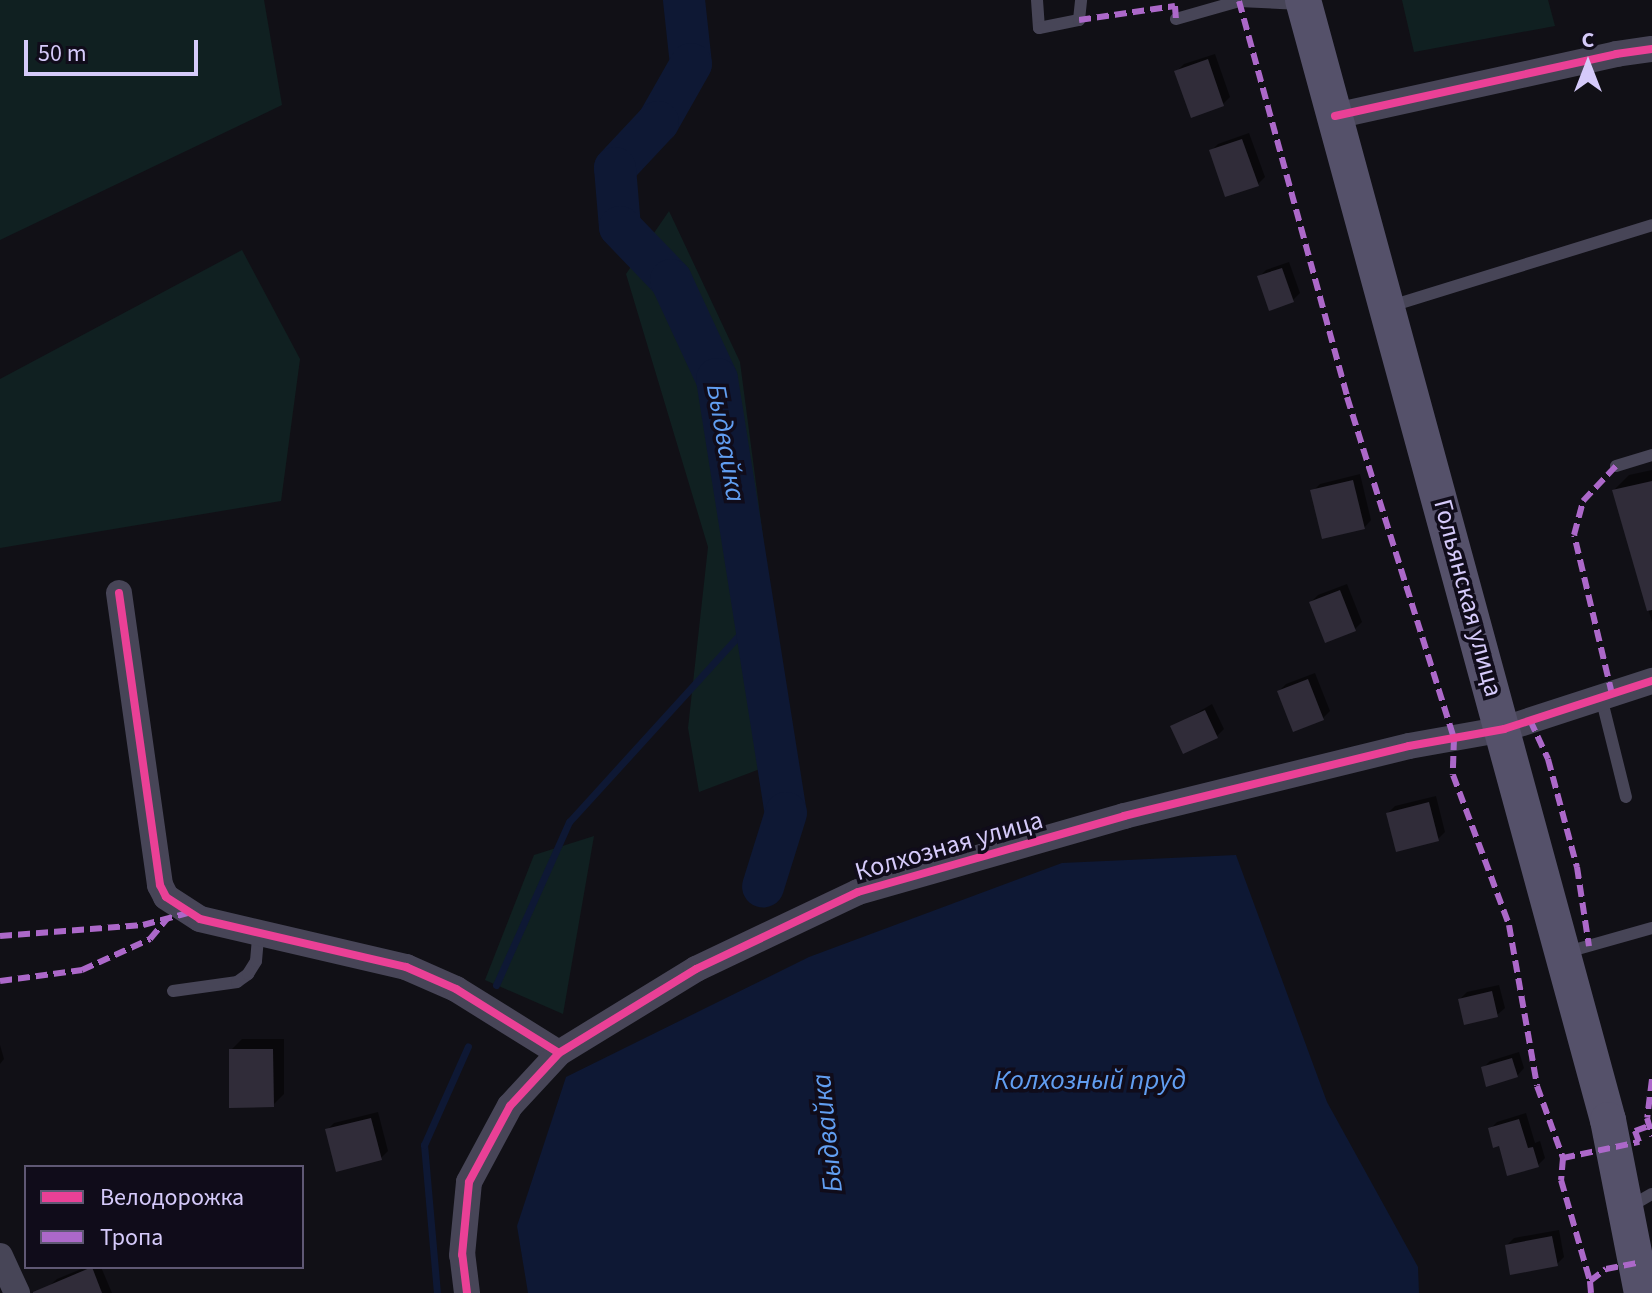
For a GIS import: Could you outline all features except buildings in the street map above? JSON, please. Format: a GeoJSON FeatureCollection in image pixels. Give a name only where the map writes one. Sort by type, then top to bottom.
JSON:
{"type":"FeatureCollection","features":[{"type":"Feature","properties":{"kind":"main road","name":"Гольянская улица"},"geometry":{"type":"LineString","coordinates":[[1304,2],[1564,953],[1640,1201],[1642,1293]]}},
{"type":"Feature","properties":{"kind":"street"},"geometry":{"type":"LineString","coordinates":[[1335,116],[1616,54],[1652,49]]}},
{"type":"Feature","properties":{"kind":"street"},"geometry":{"type":"LineString","coordinates":[[119,593],[160,885],[166,897],[180,909],[200,919],[258,936],[360,954],[406,967],[469,996],[559,1053]]}},
{"type":"Feature","properties":{"kind":"street","name":"Колхозная улица"},"geometry":{"type":"LineString","coordinates":[[467,1293],[462,1255],[469,1182],[510,1106],[559,1053],[696,969],[858,892],[1139,812],[1409,746],[1504,729],[1652,681]]}},
{"type":"Feature","properties":{"kind":"street"},"geometry":{"type":"LineString","coordinates":[[0,1256],[17,1293]]}},
{"type":"Feature","properties":{"kind":"lane"},"geometry":{"type":"LineString","coordinates":[[1037,0],[1039,28],[1079,20],[1081,0]]}},
{"type":"Feature","properties":{"kind":"lane"},"geometry":{"type":"LineString","coordinates":[[1176,19],[1239,1],[1304,2]]}},
{"type":"Feature","properties":{"kind":"lane"},"geometry":{"type":"LineString","coordinates":[[1388,307],[1652,225]]}},
{"type":"Feature","properties":{"kind":"lane"},"geometry":{"type":"LineString","coordinates":[[1616,466],[1652,455]]}},
{"type":"Feature","properties":{"kind":"lane"},"geometry":{"type":"LineString","coordinates":[[1601,697],[1626,797]]}},
{"type":"Feature","properties":{"kind":"lane"},"geometry":{"type":"LineString","coordinates":[[1564,953],[1652,928]]}},
{"type":"Feature","properties":{"kind":"lane"},"geometry":{"type":"LineString","coordinates":[[173,991],[237,982],[248,974],[256,961],[258,936]]}},
{"type":"Feature","properties":{"kind":"shaded area"},"geometry":{"type":"Polygon","coordinates":[[[0,0],[264,0],[282,105],[0,240],[0,0]]]}},
{"type":"Feature","properties":{"kind":"shaded area"},"geometry":{"type":"Polygon","coordinates":[[[1402,0],[1548,0],[1555,26],[1414,52],[1402,0]]]}},
{"type":"Feature","properties":{"kind":"shaded area"},"geometry":{"type":"Polygon","coordinates":[[[669,211],[740,362],[792,757],[699,792],[688,728],[708,547],[626,274],[669,211]]]}},
{"type":"Feature","properties":{"kind":"shaded area"},"geometry":{"type":"Polygon","coordinates":[[[242,250],[300,359],[281,501],[0,548],[0,379],[242,250]]]}},
{"type":"Feature","properties":{"kind":"shaded area"},"geometry":{"type":"Polygon","coordinates":[[[594,836],[563,1014],[485,980],[534,855],[594,836]]]}},
{"type":"Feature","properties":{"kind":"water","name":"Колхозный пруд"},"geometry":{"type":"Polygon","coordinates":[[[1236,855],[1327,1102],[1418,1267],[1419,1293],[528,1293],[517,1226],[566,1077],[809,957],[1062,863],[1236,855]]]}},
{"type":"Feature","properties":{"kind":"waterway","name":"Быдвайка"},"geometry":{"type":"LineString","coordinates":[[684,0],[691,64],[658,122],[615,168],[620,227],[671,280],[717,379],[786,813],[763,887]]}},
{"type":"Feature","properties":{"kind":"waterway"},"geometry":{"type":"LineString","coordinates":[[496,985],[569,822],[754,619]]}},
{"type":"Feature","properties":{"kind":"waterway"},"geometry":{"type":"LineString","coordinates":[[437,1293],[424,1145],[468,1046]]}},
{"type":"Feature","properties":{"kind":"marked path"},"geometry":{"type":"LineString","coordinates":[[1239,1],[1347,397],[1454,738],[1453,775],[1509,925],[1537,1086],[1563,1158],[1639,1142],[1635,1131],[1649,1126]]}},
{"type":"Feature","properties":{"kind":"marked path"},"geometry":{"type":"LineString","coordinates":[[1079,20],[1175,6],[1176,19]]}},
{"type":"Feature","properties":{"kind":"marked path"},"geometry":{"type":"LineString","coordinates":[[1612,694],[1574,535],[1583,501],[1616,466]]}},
{"type":"Feature","properties":{"kind":"marked path"},"geometry":{"type":"LineString","coordinates":[[1530,720],[1548,759],[1577,867],[1589,946]]}},
{"type":"Feature","properties":{"kind":"marked path"},"geometry":{"type":"LineString","coordinates":[[0,936],[143,925],[188,913]]}},
{"type":"Feature","properties":{"kind":"marked path"},"geometry":{"type":"LineString","coordinates":[[0,981],[82,970],[150,939],[167,919]]}},
{"type":"Feature","properties":{"kind":"marked path"},"geometry":{"type":"LineString","coordinates":[[1652,1079],[1647,1118],[1652,1136]]}},
{"type":"Feature","properties":{"kind":"marked path"},"geometry":{"type":"LineString","coordinates":[[1563,1158],[1561,1180],[1590,1281]]}},
{"type":"Feature","properties":{"kind":"marked path"},"geometry":{"type":"LineString","coordinates":[[1591,1293],[1590,1281],[1606,1269],[1637,1263]]}},
{"type":"Feature","properties":{"kind":"cycle path"},"geometry":{"type":"LineString","coordinates":[[1335,116],[1616,54],[1652,49]]}},
{"type":"Feature","properties":{"kind":"cycle path"},"geometry":{"type":"LineString","coordinates":[[119,593],[160,885],[166,897],[200,919],[406,967],[456,989],[559,1053]]}},
{"type":"Feature","properties":{"kind":"cycle path"},"geometry":{"type":"LineString","coordinates":[[467,1293],[462,1255],[469,1182],[510,1106],[559,1053],[696,969],[858,892],[1124,816],[1409,746],[1504,729],[1652,681]]}}]}
